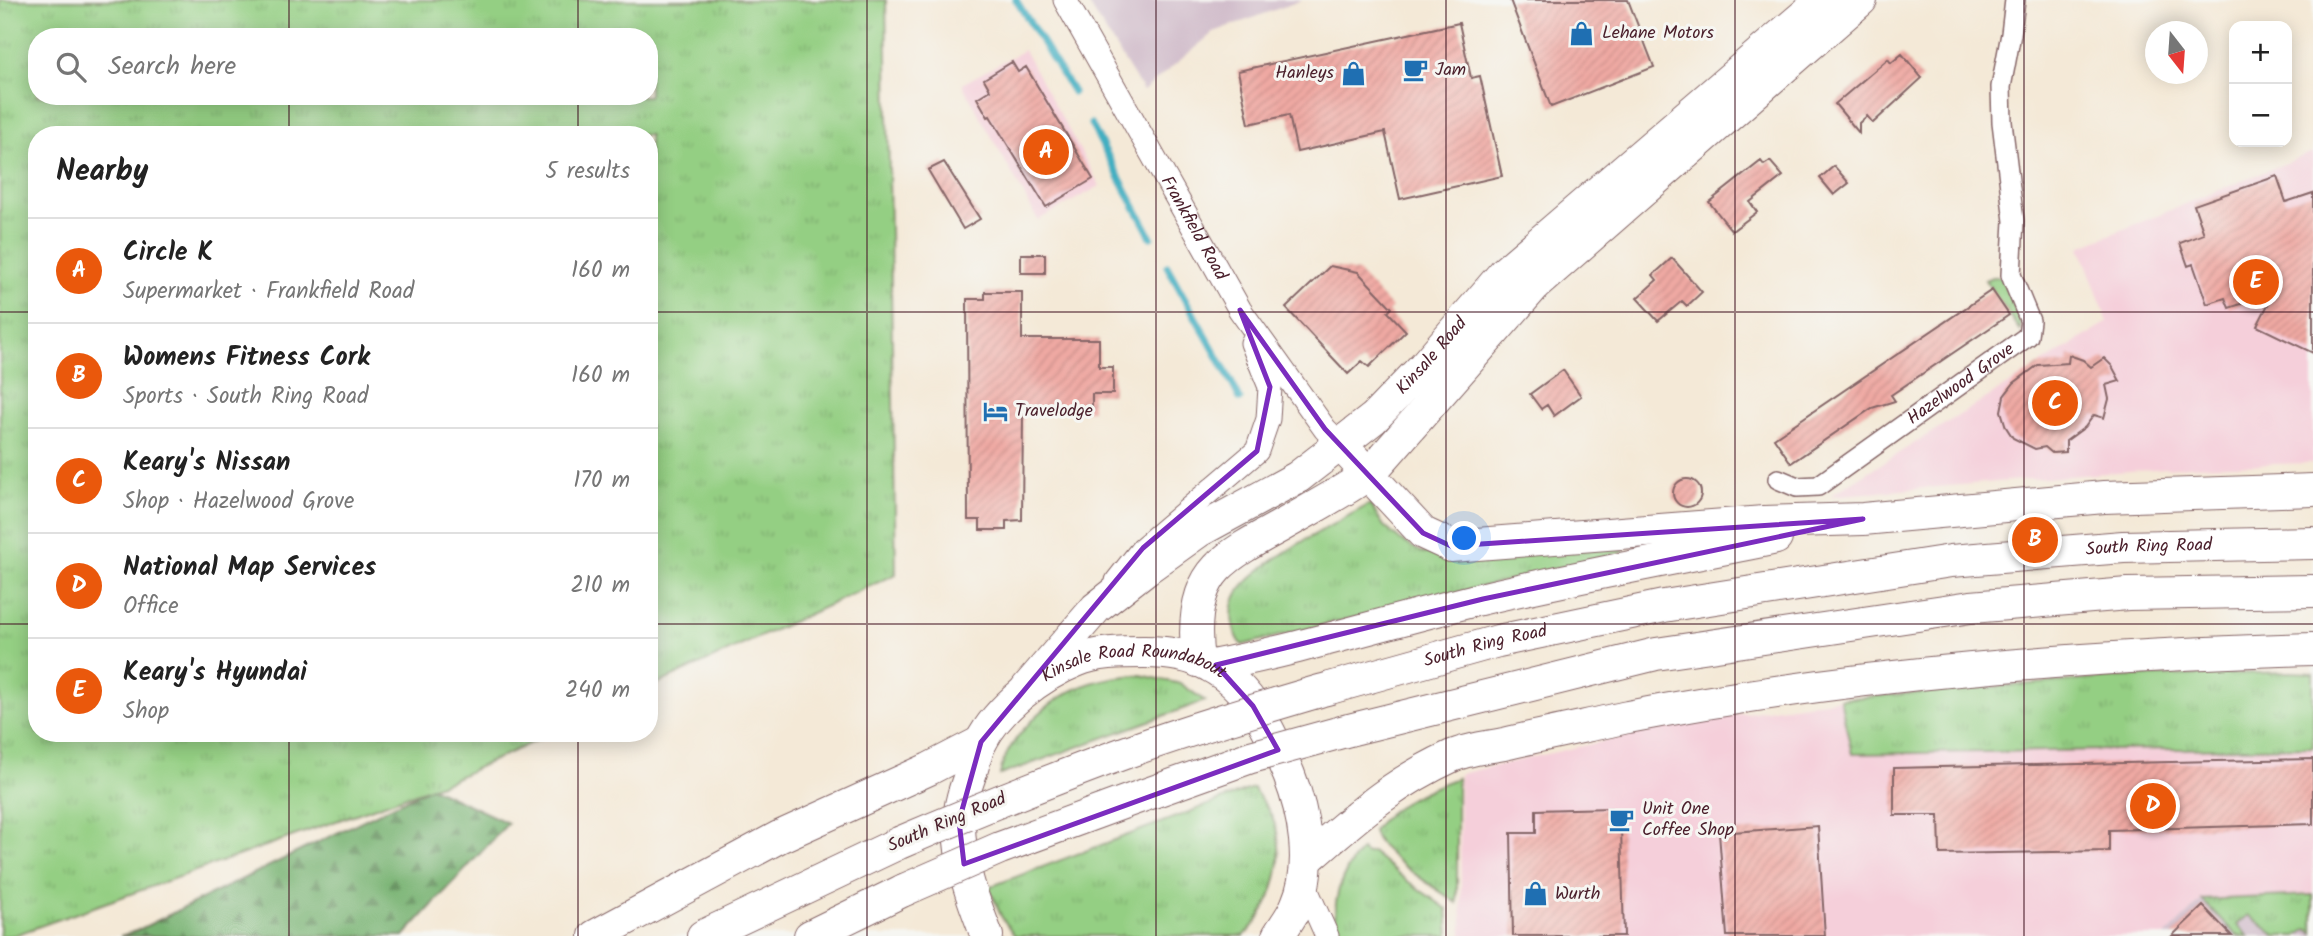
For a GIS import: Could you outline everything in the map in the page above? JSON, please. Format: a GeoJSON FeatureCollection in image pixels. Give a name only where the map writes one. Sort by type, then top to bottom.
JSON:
{"type":"FeatureCollection","features":[{"type":"Feature","properties":{"kind":"highway","name":"Kinsale Road"},"geometry":{"type":"LineString","coordinates":[[1027,688],[1096,608],[1199,531],[1298,477],[1342,446],[1374,418],[1424,366],[1504,273],[1822,0]]}},
{"type":"Feature","properties":{"kind":"highway","name":"Kinsale Road"},"geometry":{"type":"LineString","coordinates":[[1205,663],[1195,623],[1202,592],[1217,568],[1254,541],[1342,492],[1370,473],[1534,286],[1861,0]]}},
{"type":"Feature","properties":{"kind":"highway"},"geometry":{"type":"LineString","coordinates":[[1342,446],[1423,533],[1451,546],[1764,522],[1863,519],[2104,497],[2313,491]]}},
{"type":"Feature","properties":{"kind":"highway"},"geometry":{"type":"LineString","coordinates":[[1205,663],[1268,655],[1483,599],[1863,519]]}},
{"type":"Feature","properties":{"kind":"highway","name":"South Ring Road"},"geometry":{"type":"LineString","coordinates":[[703,936],[899,843],[1014,794],[1229,717],[1498,641],[1664,606],[1951,561],[2123,547],[2313,543]]}},
{"type":"Feature","properties":{"kind":"highway"},"geometry":{"type":"LineString","coordinates":[[810,936],[904,890],[1000,848],[1251,757],[1656,654],[1971,607],[2129,594],[2313,591]]}},
{"type":"Feature","properties":{"kind":"highway"},"geometry":{"type":"LineString","coordinates":[[1305,871],[1380,796],[1414,775],[1456,754],[1567,729],[1720,699],[1861,679],[2065,661],[2313,649]]}},
{"type":"Feature","properties":{"kind":"highway","name":"Kinsale Road Roundabout"},"geometry":{"type":"LineString","coordinates":[[987,936],[971,893],[961,851],[959,821],[962,797],[981,742],[1027,688],[1077,660],[1118,652],[1163,652],[1205,663],[1234,684],[1253,705],[1271,732],[1297,794],[1305,871],[1298,904],[1278,936]]}},
{"type":"Feature","properties":{"kind":"highway"},"geometry":{"type":"LineString","coordinates":[[595,936],[779,837],[929,769],[981,742]]}},
{"type":"Feature","properties":{"kind":"street","name":"Frankfield Road"},"geometry":{"type":"LineString","coordinates":[[1065,0],[1240,310],[1325,429],[1342,446]]}},
{"type":"Feature","properties":{"kind":"street","name":"Hazelwood Grove"},"geometry":{"type":"LineString","coordinates":[[1778,479],[1797,487],[1818,486],[2028,336],[2030,321],[2011,275],[2014,221],[2001,122],[2001,87],[2015,0]]}},
{"type":"Feature","properties":{"kind":"street"},"geometry":{"type":"LineString","coordinates":[[1096,608],[1143,548],[1257,451],[1268,419],[1270,387],[1240,310]]}},
{"type":"Feature","properties":{"kind":"street"},"geometry":{"type":"LineString","coordinates":[[1305,871],[1328,936]]}},
{"type":"Feature","properties":{"kind":"highlighted area"},"geometry":{"type":"Polygon","coordinates":[[[1240,310],[1325,429],[1423,533],[1451,546],[1863,519],[1483,599],[1216,665],[1253,706],[1278,750],[964,864],[959,821],[981,742],[1143,548],[1257,451],[1270,387],[1240,310]]]}},
{"type":"Feature","properties":{"kind":"shaded area"},"geometry":{"type":"Polygon","coordinates":[[[1086,0],[1302,0],[1214,32],[1143,91],[1086,0]]]}},
{"type":"Feature","properties":{"kind":"shaded area"},"geometry":{"type":"Polygon","coordinates":[[[1024,50],[1100,186],[1038,220],[962,84],[1024,50]]]}},
{"type":"Feature","properties":{"kind":"shaded area"},"geometry":{"type":"Polygon","coordinates":[[[2313,152],[2313,463],[2189,466],[1830,496],[2108,322],[2080,247],[2313,152]]]}},
{"type":"Feature","properties":{"kind":"shaded area"},"geometry":{"type":"Polygon","coordinates":[[[1840,699],[2313,712],[2313,895],[2202,900],[2165,936],[1462,936],[1459,774],[1693,721],[1840,699]]]}},
{"type":"Feature","properties":{"kind":"shaded area"},"geometry":{"type":"Polygon","coordinates":[[[2313,895],[2313,936],[2165,936],[2202,900],[2313,895]]]}},
{"type":"Feature","properties":{"kind":"green space"},"geometry":{"type":"Polygon","coordinates":[[[0,0],[886,0],[896,574],[658,684],[658,126],[28,126],[28,742],[533,742],[449,781],[12,936],[0,936],[0,0]]]}},
{"type":"Feature","properties":{"kind":"green space"},"geometry":{"type":"Polygon","coordinates":[[[2000,277],[2003,282],[2021,321],[2020,331],[1985,280],[2000,277]]]}},
{"type":"Feature","properties":{"kind":"green space"},"geometry":{"type":"Polygon","coordinates":[[[1370,504],[1384,526],[1400,540],[1423,553],[1455,556],[1619,544],[1624,552],[1242,645],[1236,635],[1232,617],[1235,599],[1243,586],[1256,573],[1295,546],[1370,504]]]}},
{"type":"Feature","properties":{"kind":"green space"},"geometry":{"type":"Polygon","coordinates":[[[2313,673],[2313,747],[1852,754],[1840,699],[2121,677],[2313,673]]]}},
{"type":"Feature","properties":{"kind":"green space"},"geometry":{"type":"Polygon","coordinates":[[[1141,675],[1181,684],[1205,701],[1000,775],[1006,755],[1016,739],[1050,704],[1091,683],[1141,675]]]}},
{"type":"Feature","properties":{"kind":"green space"},"geometry":{"type":"Polygon","coordinates":[[[1457,778],[1457,903],[1396,859],[1376,839],[1373,831],[1400,805],[1422,792],[1457,778]]]}},
{"type":"Feature","properties":{"kind":"green space"},"geometry":{"type":"Polygon","coordinates":[[[431,787],[508,823],[404,936],[120,936],[136,931],[431,787]]]}},
{"type":"Feature","properties":{"kind":"green space"},"geometry":{"type":"Polygon","coordinates":[[[1253,788],[1277,830],[1279,863],[1271,895],[1264,910],[1244,936],[1015,936],[1001,916],[989,887],[1253,788]]]}},
{"type":"Feature","properties":{"kind":"green space"},"geometry":{"type":"Polygon","coordinates":[[[1361,850],[1366,854],[1372,852],[1447,909],[1449,936],[1338,936],[1336,901],[1342,879],[1361,850]]]}},
{"type":"Feature","properties":{"kind":"green space"},"geometry":{"type":"Polygon","coordinates":[[[2313,895],[2313,933],[2308,929],[2297,936],[2276,936],[2248,915],[2237,925],[2248,936],[2237,936],[2202,900],[2313,895]]]}},
{"type":"Feature","properties":{"kind":"building","name":"Lehane Motors"},"geometry":{"type":"Polygon","coordinates":[[[1510,0],[1628,0],[1654,67],[1551,107],[1510,0]]]}},
{"type":"Feature","properties":{"kind":"building"},"geometry":{"type":"Polygon","coordinates":[[[1459,23],[1471,78],[1480,76],[1502,176],[1400,199],[1385,132],[1297,152],[1289,115],[1249,124],[1238,71],[1459,23]]]}},
{"type":"Feature","properties":{"kind":"building"},"geometry":{"type":"Polygon","coordinates":[[[1902,54],[1922,78],[1873,123],[1867,116],[1859,123],[1859,133],[1835,104],[1888,59],[1891,63],[1902,54]]]}},
{"type":"Feature","properties":{"kind":"building"},"geometry":{"type":"Polygon","coordinates":[[[1012,62],[1018,72],[1026,67],[1093,179],[1046,207],[977,98],[990,90],[984,79],[1012,62]]]}},
{"type":"Feature","properties":{"kind":"building"},"geometry":{"type":"Polygon","coordinates":[[[1761,161],[1764,165],[1770,161],[1783,176],[1750,202],[1757,212],[1732,231],[1709,202],[1761,161]]]}},
{"type":"Feature","properties":{"kind":"building"},"geometry":{"type":"Polygon","coordinates":[[[944,162],[980,219],[963,229],[928,170],[944,162]]]}},
{"type":"Feature","properties":{"kind":"building"},"geometry":{"type":"Polygon","coordinates":[[[1834,166],[1849,183],[1834,195],[1820,178],[1834,166]]]}},
{"type":"Feature","properties":{"kind":"building"},"geometry":{"type":"Polygon","coordinates":[[[2277,176],[2286,202],[2313,193],[2313,353],[2257,326],[2274,293],[2229,308],[2225,298],[2207,304],[2193,264],[2188,266],[2180,243],[2204,234],[2194,205],[2277,176]]]}},
{"type":"Feature","properties":{"kind":"building"},"geometry":{"type":"Polygon","coordinates":[[[1021,254],[1045,254],[1045,273],[1021,273],[1021,254]]]}},
{"type":"Feature","properties":{"kind":"building"},"geometry":{"type":"Polygon","coordinates":[[[1672,258],[1702,292],[1687,306],[1682,301],[1658,321],[1637,298],[1657,280],[1653,275],[1672,258]]]}},
{"type":"Feature","properties":{"kind":"building"},"geometry":{"type":"Polygon","coordinates":[[[1330,266],[1358,272],[1392,308],[1388,312],[1406,331],[1369,367],[1362,361],[1348,374],[1286,308],[1330,266]]]}},
{"type":"Feature","properties":{"kind":"building"},"geometry":{"type":"Polygon","coordinates":[[[1992,290],[2009,315],[1891,395],[1895,401],[1872,408],[1791,463],[1774,438],[1992,290]]]}},
{"type":"Feature","properties":{"kind":"building","name":"Travelodge"},"geometry":{"type":"Polygon","coordinates":[[[985,292],[1022,292],[1022,339],[1099,339],[1099,367],[1113,367],[1113,394],[1092,394],[1092,410],[1023,412],[1022,520],[1006,521],[1006,530],[980,530],[980,520],[968,520],[967,299],[985,299],[985,292]]]}},
{"type":"Feature","properties":{"kind":"building"},"geometry":{"type":"Polygon","coordinates":[[[2069,355],[2083,360],[2091,367],[2104,358],[2112,366],[2120,381],[2106,385],[2109,399],[2104,418],[2094,415],[2085,427],[2066,441],[2066,452],[2052,453],[2045,447],[2035,449],[2013,438],[2001,411],[2004,396],[2014,383],[2038,365],[2068,363],[2069,355]]]}},
{"type":"Feature","properties":{"kind":"building"},"geometry":{"type":"Polygon","coordinates":[[[1563,370],[1581,396],[1554,416],[1547,405],[1541,409],[1530,394],[1563,370]]]}},
{"type":"Feature","properties":{"kind":"building"},"geometry":{"type":"Polygon","coordinates":[[[1687,479],[1697,483],[1701,493],[1697,503],[1687,507],[1677,503],[1673,493],[1677,483],[1687,479]]]}},
{"type":"Feature","properties":{"kind":"building"},"geometry":{"type":"Polygon","coordinates":[[[2313,759],[2313,824],[2109,830],[2109,851],[1940,854],[1939,815],[1894,815],[1894,768],[2313,759]]]}},
{"type":"Feature","properties":{"kind":"building"},"geometry":{"type":"Polygon","coordinates":[[[1611,808],[1611,827],[1621,827],[1624,936],[1513,936],[1511,833],[1536,833],[1536,810],[1611,808]]]}},
{"type":"Feature","properties":{"kind":"building"},"geometry":{"type":"Polygon","coordinates":[[[1818,826],[1825,936],[1727,936],[1719,833],[1818,826]]]}},
{"type":"Feature","properties":{"kind":"building"},"geometry":{"type":"Polygon","coordinates":[[[2203,906],[2232,936],[2172,936],[2203,906]]]}},
{"type":"Feature","properties":{"kind":"waterway"},"geometry":{"type":"LineString","coordinates":[[1016,0],[1073,92]]}},
{"type":"Feature","properties":{"kind":"waterway"},"geometry":{"type":"LineString","coordinates":[[1091,124],[1151,237]]}},
{"type":"Feature","properties":{"kind":"waterway"},"geometry":{"type":"LineString","coordinates":[[1167,266],[1240,399]]}},
{"type":"Feature","properties":{"kind":"place","name":"Lehane Motors"},"geometry":{"type":"Point","coordinates":[1582,33]}},
{"type":"Feature","properties":{"kind":"place","name":"Jam"},"geometry":{"type":"Point","coordinates":[1415,70]}},
{"type":"Feature","properties":{"kind":"place","name":"Hanleys"},"geometry":{"type":"Point","coordinates":[1354,73]}},
{"type":"Feature","properties":{"kind":"place","name":"Circle K"},"geometry":{"type":"Point","coordinates":[1046,152]}},
{"type":"Feature","properties":{"kind":"place","name":"Keary's Hyundai"},"geometry":{"type":"Point","coordinates":[2256,282]}},
{"type":"Feature","properties":{"kind":"place","name":"Keary's Nissan"},"geometry":{"type":"Point","coordinates":[2055,403]}},
{"type":"Feature","properties":{"kind":"place","name":"Travelodge"},"geometry":{"type":"Point","coordinates":[995,411]}},
{"type":"Feature","properties":{"kind":"place","name":"Womens Fitness Cork"},"geometry":{"type":"Point","coordinates":[2035,540]}},
{"type":"Feature","properties":{"kind":"place","name":"National Map Services"},"geometry":{"type":"Point","coordinates":[2153,806]}},
{"type":"Feature","properties":{"kind":"place","name":"Unit One Coffee Shop"},"geometry":{"type":"Point","coordinates":[1622,819]}},
{"type":"Feature","properties":{"kind":"place","name":"Wurth"},"geometry":{"type":"Point","coordinates":[1535,894]}}]}
